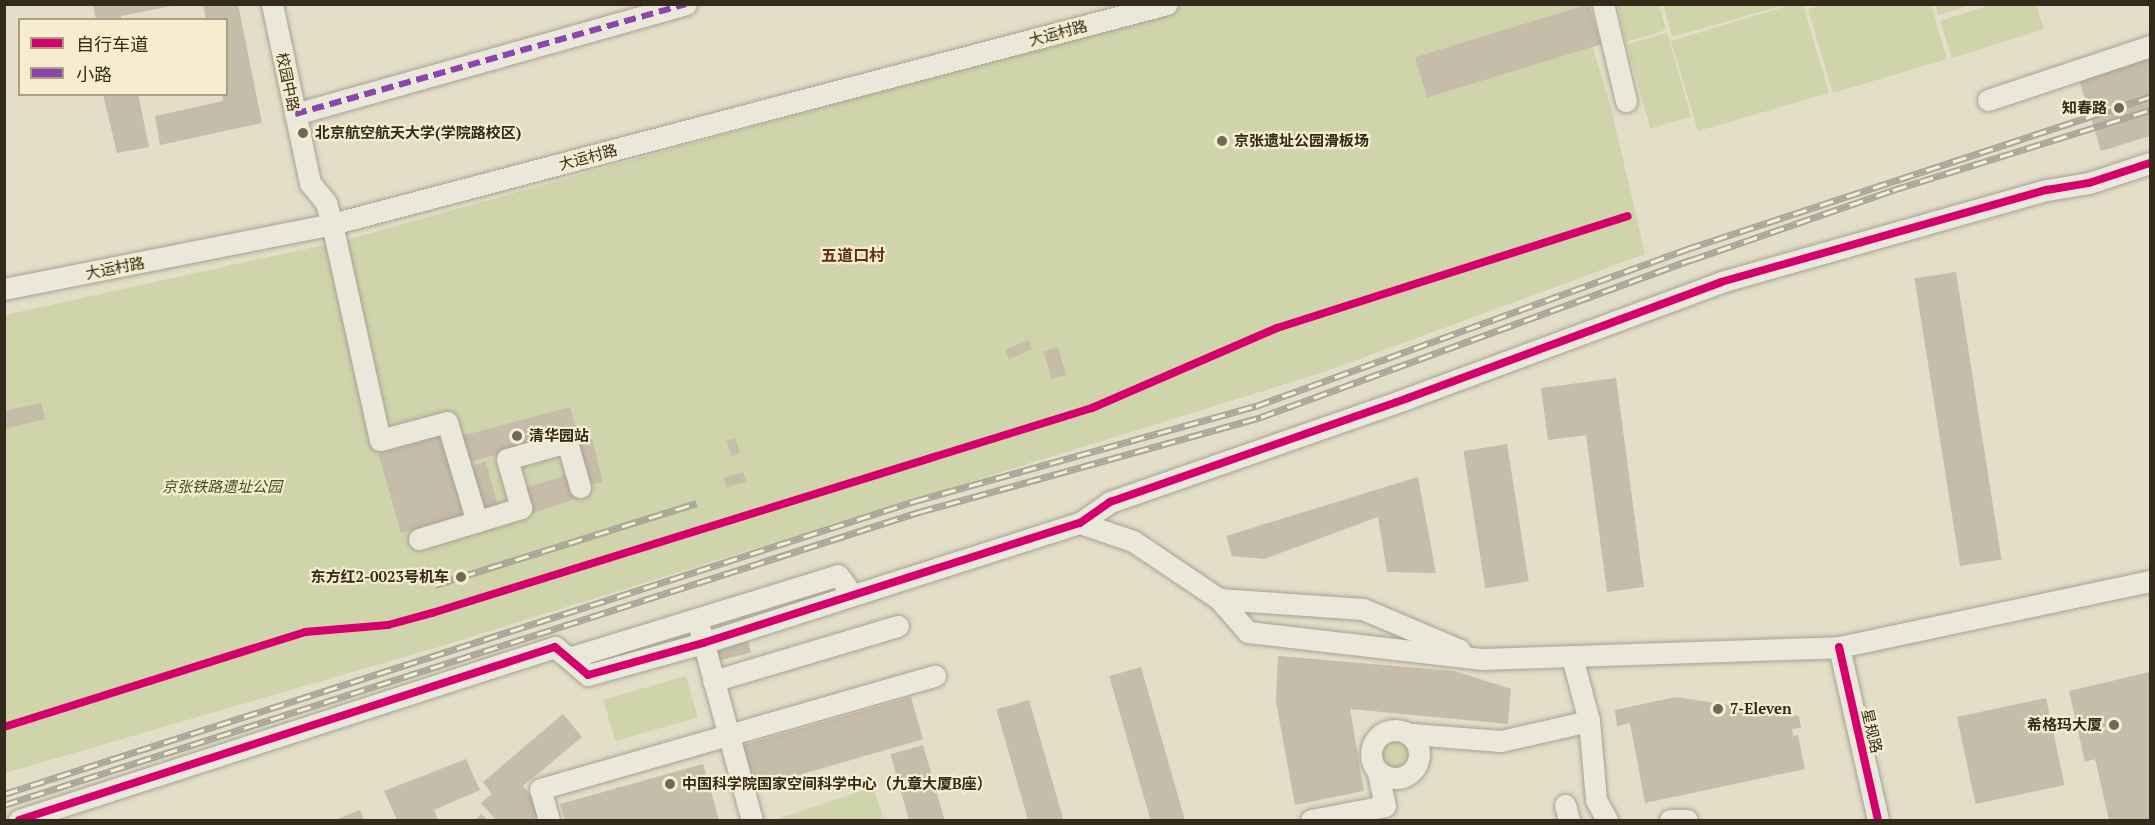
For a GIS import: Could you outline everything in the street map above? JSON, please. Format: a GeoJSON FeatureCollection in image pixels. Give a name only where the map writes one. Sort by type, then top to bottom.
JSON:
{"type":"FeatureCollection","features":[{"type":"Feature","properties":{"kind":"street","name":"校园中路"},"geometry":{"type":"LineString","coordinates":[[272,4],[310,183],[326,203],[332,224],[380,440],[447,422],[477,522]]}},
{"type":"Feature","properties":{"kind":"street"},"geometry":{"type":"LineString","coordinates":[[295,114],[686,4]]}},
{"type":"Feature","properties":{"kind":"street","name":"大运村路"},"geometry":{"type":"LineString","coordinates":[[4,289],[332,224],[1167,4]]}},
{"type":"Feature","properties":{"kind":"street"},"geometry":{"type":"LineString","coordinates":[[1603,4],[1626,101]]}},
{"type":"Feature","properties":{"kind":"street"},"geometry":{"type":"LineString","coordinates":[[1988,100],[2151,46]]}},
{"type":"Feature","properties":{"kind":"street"},"geometry":{"type":"LineString","coordinates":[[20,820],[555,646],[572,657],[588,675],[703,643],[1080,523],[1110,502],[1420,394],[1720,282],[2047,190],[2089,183],[2151,163]]}},
{"type":"Feature","properties":{"kind":"street"},"geometry":{"type":"LineString","coordinates":[[419,539],[521,508],[507,459],[567,442],[580,487]]}},
{"type":"Feature","properties":{"kind":"street"},"geometry":{"type":"LineString","coordinates":[[1080,523],[1133,541],[1219,599],[1248,632],[1482,659],[1839,647],[2151,581]]}},
{"type":"Feature","properties":{"kind":"street"},"geometry":{"type":"LineString","coordinates":[[572,657],[838,575],[852,594]]}},
{"type":"Feature","properties":{"kind":"street"},"geometry":{"type":"LineString","coordinates":[[1219,599],[1363,609],[1482,659]]}},
{"type":"Feature","properties":{"kind":"street"},"geometry":{"type":"LineString","coordinates":[[697,619],[752,820]]}},
{"type":"Feature","properties":{"kind":"street"},"geometry":{"type":"LineString","coordinates":[[713,681],[898,626]]}},
{"type":"Feature","properties":{"kind":"street","name":"星规路"},"geometry":{"type":"LineString","coordinates":[[1839,647],[1878,820]]}},
{"type":"Feature","properties":{"kind":"street"},"geometry":{"type":"LineString","coordinates":[[1572,657],[1588,721],[1596,801],[1607,820]]}},
{"type":"Feature","properties":{"kind":"street"},"geometry":{"type":"LineString","coordinates":[[549,820],[540,789],[935,676]]}},
{"type":"Feature","properties":{"kind":"street"},"geometry":{"type":"LineString","coordinates":[[1311,820],[1384,806],[1378,773],[1370,756],[1376,737],[1393,728],[1412,734],[1501,741],[1588,721]]}},
{"type":"Feature","properties":{"kind":"street"},"geometry":{"type":"LineString","coordinates":[[1378,773],[1397,780],[1415,771],[1421,752],[1412,734]]}},
{"type":"Feature","properties":{"kind":"street"},"geometry":{"type":"LineString","coordinates":[[1670,820],[1687,820]]}},
{"type":"Feature","properties":{"kind":"green space"},"geometry":{"type":"Polygon","coordinates":[[[1663,4],[1784,4],[1784,5],[1672,37],[1663,4]]]}},
{"type":"Feature","properties":{"kind":"green space"},"geometry":{"type":"Polygon","coordinates":[[[1794,4],[1803,5],[1829,93],[1698,131],[1671,41],[1794,4]]]}},
{"type":"Feature","properties":{"kind":"green space"},"geometry":{"type":"Polygon","coordinates":[[[1935,4],[1971,4],[1971,5],[1938,15],[1935,4]]]}},
{"type":"Feature","properties":{"kind":"green space","name":"京张铁路遗址公园"},"geometry":{"type":"Polygon","coordinates":[[[1188,5],[1580,5],[1611,108],[1645,254],[1324,372],[435,648],[5,773],[5,315],[346,240],[1188,5]]]}},
{"type":"Feature","properties":{"kind":"green space"},"geometry":{"type":"Polygon","coordinates":[[[1617,5],[1659,5],[1666,30],[1626,42],[1617,5]]]}},
{"type":"Feature","properties":{"kind":"green space"},"geometry":{"type":"Polygon","coordinates":[[[1823,5],[1931,5],[1947,59],[1833,93],[1808,9],[1823,5]]]}},
{"type":"Feature","properties":{"kind":"green space"},"geometry":{"type":"Polygon","coordinates":[[[1991,5],[2036,5],[2044,29],[1952,58],[1940,21],[1991,5]]]}},
{"type":"Feature","properties":{"kind":"green space"},"geometry":{"type":"Polygon","coordinates":[[[1667,33],[1691,117],[1651,128],[1627,45],[1667,33]]]}},
{"type":"Feature","properties":{"kind":"green space"},"geometry":{"type":"Polygon","coordinates":[[[686,676],[698,717],[615,741],[603,700],[686,676]]]}},
{"type":"Feature","properties":{"kind":"green space"},"geometry":{"type":"Polygon","coordinates":[[[1397,739],[1408,743],[1412,754],[1408,765],[1397,769],[1386,765],[1382,754],[1386,743],[1397,739]]]}},
{"type":"Feature","properties":{"kind":"green space"},"geometry":{"type":"Polygon","coordinates":[[[873,787],[884,820],[777,819],[873,787]]]}},
{"type":"Feature","properties":{"kind":"building"},"geometry":{"type":"Polygon","coordinates":[[[93,4],[171,4],[171,6],[121,16],[121,18],[96,18],[93,4]]]}},
{"type":"Feature","properties":{"kind":"building"},"geometry":{"type":"Polygon","coordinates":[[[203,4],[238,4],[262,123],[160,145],[155,116],[223,101],[222,96],[228,96],[228,18],[206,18],[203,4]]]}},
{"type":"Feature","properties":{"kind":"building"},"geometry":{"type":"Polygon","coordinates":[[[1589,4],[1601,44],[1427,97],[1415,57],[1589,4]]]}},
{"type":"Feature","properties":{"kind":"building","name":"知春路"},"geometry":{"type":"Polygon","coordinates":[[[2150,57],[2150,136],[2101,151],[2079,79],[2150,57]]]}},
{"type":"Feature","properties":{"kind":"building"},"geometry":{"type":"Polygon","coordinates":[[[103,96],[138,96],[149,147],[117,153],[103,96]]]}},
{"type":"Feature","properties":{"kind":"building"},"geometry":{"type":"Polygon","coordinates":[[[1956,272],[2002,559],[1960,566],[1915,279],[1956,272]]]}},
{"type":"Feature","properties":{"kind":"building"},"geometry":{"type":"Polygon","coordinates":[[[1028,340],[1032,349],[1009,359],[1005,350],[1028,340]]]}},
{"type":"Feature","properties":{"kind":"building"},"geometry":{"type":"Polygon","coordinates":[[[1058,347],[1066,375],[1052,379],[1044,351],[1058,347]]]}},
{"type":"Feature","properties":{"kind":"building"},"geometry":{"type":"Polygon","coordinates":[[[1616,378],[1644,587],[1607,592],[1586,435],[1548,440],[1541,388],[1616,378]]]}},
{"type":"Feature","properties":{"kind":"building"},"geometry":{"type":"Polygon","coordinates":[[[41,403],[45,419],[4,429],[4,411],[41,403]]]}},
{"type":"Feature","properties":{"kind":"building","name":"清华园站"},"geometry":{"type":"Polygon","coordinates":[[[570,407],[577,433],[463,464],[456,438],[570,407]]]}},
{"type":"Feature","properties":{"kind":"building"},"geometry":{"type":"Polygon","coordinates":[[[441,436],[464,515],[401,533],[379,454],[441,436]]]}},
{"type":"Feature","properties":{"kind":"building"},"geometry":{"type":"Polygon","coordinates":[[[735,438],[740,453],[731,456],[726,441],[735,438]]]}},
{"type":"Feature","properties":{"kind":"building"},"geometry":{"type":"Polygon","coordinates":[[[592,439],[603,482],[587,486],[576,443],[592,439]]]}},
{"type":"Feature","properties":{"kind":"building"},"geometry":{"type":"Polygon","coordinates":[[[1507,444],[1529,581],[1485,588],[1464,451],[1507,444]]]}},
{"type":"Feature","properties":{"kind":"building"},"geometry":{"type":"Polygon","coordinates":[[[486,462],[498,507],[476,513],[464,468],[486,462]]]}},
{"type":"Feature","properties":{"kind":"building"},"geometry":{"type":"Polygon","coordinates":[[[743,472],[746,482],[727,487],[724,478],[743,472]]]}},
{"type":"Feature","properties":{"kind":"building","name":"清华园站"},"geometry":{"type":"Polygon","coordinates":[[[569,474],[577,499],[533,513],[525,488],[569,474]]]}},
{"type":"Feature","properties":{"kind":"building"},"geometry":{"type":"Polygon","coordinates":[[[1418,477],[1436,573],[1387,572],[1378,517],[1264,559],[1232,556],[1226,536],[1418,477]]]}},
{"type":"Feature","properties":{"kind":"building"},"geometry":{"type":"Polygon","coordinates":[[[748,641],[751,653],[720,660],[717,649],[748,641]]]}},
{"type":"Feature","properties":{"kind":"building"},"geometry":{"type":"Polygon","coordinates":[[[1278,656],[1454,671],[1511,689],[1508,724],[1350,709],[1364,791],[1295,805],[1276,702],[1278,656]]]}},
{"type":"Feature","properties":{"kind":"building"},"geometry":{"type":"Polygon","coordinates":[[[1141,667],[1185,820],[1151,820],[1109,676],[1141,667]]]}},
{"type":"Feature","properties":{"kind":"building","name":"希格玛大厦"},"geometry":{"type":"Polygon","coordinates":[[[2150,672],[2150,820],[2109,820],[2095,759],[2085,762],[2069,691],[2150,672]]]}},
{"type":"Feature","properties":{"kind":"building"},"geometry":{"type":"Polygon","coordinates":[[[911,697],[923,739],[755,788],[743,745],[911,697]]]}},
{"type":"Feature","properties":{"kind":"building"},"geometry":{"type":"Polygon","coordinates":[[[1676,697],[1799,716],[1801,728],[1792,729],[1793,736],[1798,735],[1805,769],[1645,803],[1630,723],[1617,726],[1615,710],[1676,697]]]}},
{"type":"Feature","properties":{"kind":"building"},"geometry":{"type":"Polygon","coordinates":[[[2046,698],[2065,785],[1975,804],[1957,717],[2046,698]]]}},
{"type":"Feature","properties":{"kind":"building"},"geometry":{"type":"Polygon","coordinates":[[[1029,700],[1063,820],[1028,820],[996,709],[1029,700]]]}},
{"type":"Feature","properties":{"kind":"building"},"geometry":{"type":"Polygon","coordinates":[[[563,714],[582,737],[523,786],[544,811],[533,820],[496,820],[481,803],[492,794],[483,782],[563,714]]]}},
{"type":"Feature","properties":{"kind":"building"},"geometry":{"type":"Polygon","coordinates":[[[923,745],[944,820],[909,820],[890,754],[923,745]]]}},
{"type":"Feature","properties":{"kind":"building"},"geometry":{"type":"Polygon","coordinates":[[[466,759],[480,790],[434,810],[438,820],[397,820],[384,791],[466,759]]]}},
{"type":"Feature","properties":{"kind":"building","name":"中国科学院国家空间科学中心（九章大厦B座）"},"geometry":{"type":"Polygon","coordinates":[[[703,764],[719,820],[565,820],[560,804],[703,764]]]}},
{"type":"Feature","properties":{"kind":"building"},"geometry":{"type":"Polygon","coordinates":[[[360,810],[364,820],[335,820],[360,810]]]}},
{"type":"Feature","properties":{"kind":"building"},"geometry":{"type":"Polygon","coordinates":[[[481,814],[488,820],[475,820],[481,814]]]}},
{"type":"Feature","properties":{"kind":"railway"},"geometry":{"type":"LineString","coordinates":[[4,794],[915,501],[1256,406],[1687,249],[2150,97]]}},
{"type":"Feature","properties":{"kind":"railway"},"geometry":{"type":"LineString","coordinates":[[4,805],[919,512],[1261,417],[1691,260],[1893,190],[2150,110]]}},
{"type":"Feature","properties":{"kind":"railway"},"geometry":{"type":"LineString","coordinates":[[435,585],[696,503]]}},
{"type":"Feature","properties":{"kind":"marked path"},"geometry":{"type":"LineString","coordinates":[[295,114],[686,4]]}},
{"type":"Feature","properties":{"kind":"cycle path"},"geometry":{"type":"LineString","coordinates":[[19,820],[555,647],[588,675],[703,643],[1080,523],[1110,502],[1408,398],[1721,282],[2047,190],[2089,183],[2150,163]]}},
{"type":"Feature","properties":{"kind":"cycle path"},"geometry":{"type":"LineString","coordinates":[[4,727],[305,632],[388,625],[432,613],[1092,408],[1277,328],[1628,216]]}},
{"type":"Feature","properties":{"kind":"cycle path"},"geometry":{"type":"LineString","coordinates":[[1839,647],[1878,820]]}},
{"type":"Feature","properties":{"kind":"place","name":"知春路"},"geometry":{"type":"Point","coordinates":[2119,108]}},
{"type":"Feature","properties":{"kind":"place","name":"北京航空航天大学(学院路校区)"},"geometry":{"type":"Point","coordinates":[303,133]}},
{"type":"Feature","properties":{"kind":"place","name":"京张遗址公园滑板场"},"geometry":{"type":"Point","coordinates":[1222,141]}},
{"type":"Feature","properties":{"kind":"place","name":"清华园站"},"geometry":{"type":"Point","coordinates":[517,436]}},
{"type":"Feature","properties":{"kind":"place","name":"东方红2-0023号机车"},"geometry":{"type":"Point","coordinates":[461,577]}},
{"type":"Feature","properties":{"kind":"place","name":"7-Eleven"},"geometry":{"type":"Point","coordinates":[1718,709]}},
{"type":"Feature","properties":{"kind":"place","name":"希格玛大厦"},"geometry":{"type":"Point","coordinates":[2114,725]}},
{"type":"Feature","properties":{"kind":"place","name":"中国科学院国家空间科学中心（九章大厦B座）"},"geometry":{"type":"Point","coordinates":[670,784]}},
{"type":"Feature","properties":{"kind":"district","name":"五道口村"},"geometry":{"type":"Point","coordinates":[853,255]}}]}
